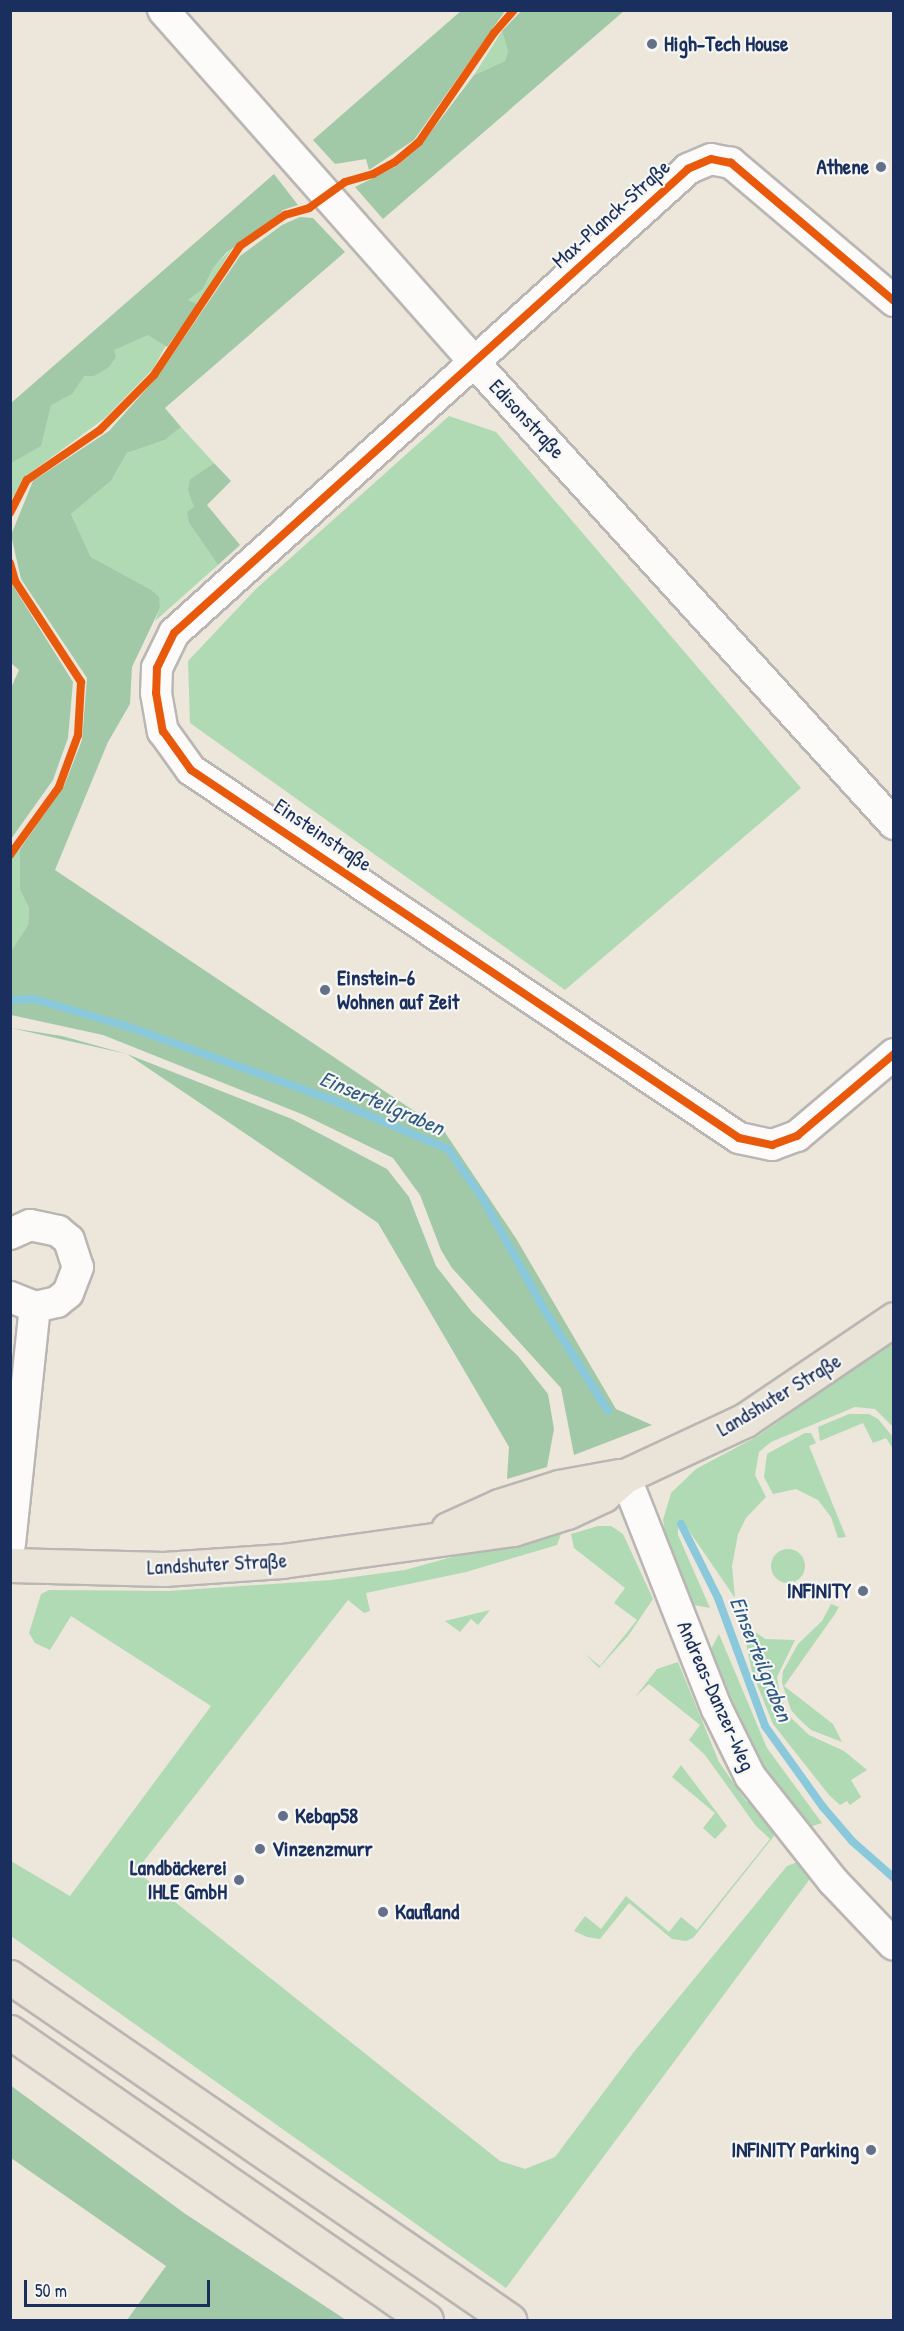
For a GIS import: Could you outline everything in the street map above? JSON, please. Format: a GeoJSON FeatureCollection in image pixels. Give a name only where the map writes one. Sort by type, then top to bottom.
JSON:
{"type":"FeatureCollection","features":[{"type":"Feature","properties":{"kind":"main road","name":"Landshuter Straße"},"geometry":{"type":"LineString","coordinates":[[10,1565],[164,1569],[282,1561],[422,1541],[481,1536],[567,1512],[603,1495],[625,1476],[745,1420],[894,1319]]}},
{"type":"Feature","properties":{"kind":"main road"},"geometry":{"type":"LineString","coordinates":[[10,1977],[509,2320]]}},
{"type":"Feature","properties":{"kind":"main road"},"geometry":{"type":"LineString","coordinates":[[10,2032],[426,2320]]}},
{"type":"Feature","properties":{"kind":"street","name":"Edisonstraße"},"geometry":{"type":"LineString","coordinates":[[163,10],[473,361],[894,824]]}},
{"type":"Feature","properties":{"kind":"street","name":"Max-Planck-Straße"},"geometry":{"type":"LineString","coordinates":[[473,361],[688,169],[711,159],[731,163],[894,301]]}},
{"type":"Feature","properties":{"kind":"street","name":"Einsteinstraße"},"geometry":{"type":"LineString","coordinates":[[473,361],[174,633],[157,668],[163,731],[191,770],[739,1138],[772,1145],[797,1136],[894,1054]]}},
{"type":"Feature","properties":{"kind":"street"},"geometry":{"type":"LineString","coordinates":[[10,1234],[30,1225],[44,1225],[69,1240],[76,1252],[78,1267],[68,1293],[57,1302],[23,1302],[10,1544]]}},
{"type":"Feature","properties":{"kind":"street","name":"Andreas-Danzer-Weg"},"geometry":{"type":"LineString","coordinates":[[625,1476],[717,1709],[750,1776],[833,1881],[894,1945]]}},
{"type":"Feature","properties":{"kind":"green space"},"geometry":{"type":"Polygon","coordinates":[[[462,10],[505,11],[414,140],[369,170],[366,159],[335,164],[313,140],[462,10]]]}},
{"type":"Feature","properties":{"kind":"green space"},"geometry":{"type":"Polygon","coordinates":[[[521,11],[624,11],[383,219],[355,187],[397,166],[421,145],[474,75],[505,61],[508,51],[502,31],[521,11]]]}},
{"type":"Feature","properties":{"kind":"green space"},"geometry":{"type":"Polygon","coordinates":[[[502,31],[508,51],[505,61],[474,75],[502,31]]]}},
{"type":"Feature","properties":{"kind":"green space"},"geometry":{"type":"Polygon","coordinates":[[[274,174],[298,205],[283,210],[272,222],[227,252],[213,268],[203,289],[188,300],[198,304],[167,347],[148,335],[114,350],[116,357],[109,367],[94,376],[84,376],[72,394],[51,405],[41,446],[11,463],[11,403],[274,174]]]}},
{"type":"Feature","properties":{"kind":"green space"},"geometry":{"type":"Polygon","coordinates":[[[300,217],[313,218],[345,252],[165,408],[181,427],[165,440],[127,453],[111,481],[71,514],[91,557],[150,589],[159,597],[160,608],[132,667],[130,704],[108,742],[55,870],[444,1131],[517,1240],[616,1409],[652,1425],[574,1455],[561,1388],[452,1268],[441,1250],[420,1195],[393,1158],[304,1115],[103,1035],[11,1015],[11,951],[28,925],[29,908],[20,890],[20,849],[64,786],[82,740],[87,678],[21,579],[11,535],[33,481],[109,431],[157,377],[240,256],[282,225],[300,217]]]}},
{"type":"Feature","properties":{"kind":"green space"},"geometry":{"type":"Polygon","coordinates":[[[233,247],[198,304],[188,300],[203,289],[213,268],[233,247]]]}},
{"type":"Feature","properties":{"kind":"green space"},"geometry":{"type":"Polygon","coordinates":[[[141,327],[169,340],[153,369],[105,418],[26,476],[11,500],[11,426],[141,327]]]}},
{"type":"Feature","properties":{"kind":"green space"},"geometry":{"type":"Polygon","coordinates":[[[449,416],[496,432],[801,788],[565,990],[190,723],[188,661],[257,588],[449,416]]]}},
{"type":"Feature","properties":{"kind":"green space"},"geometry":{"type":"Polygon","coordinates":[[[181,427],[214,463],[190,479],[194,507],[189,523],[218,565],[155,621],[160,608],[150,589],[91,557],[71,514],[111,481],[127,453],[165,440],[181,427]]]}},
{"type":"Feature","properties":{"kind":"green space"},"geometry":{"type":"Polygon","coordinates":[[[214,463],[231,481],[207,505],[240,545],[218,565],[189,523],[187,512],[194,507],[188,490],[190,479],[214,463]]]}},
{"type":"Feature","properties":{"kind":"green space"},"geometry":{"type":"Polygon","coordinates":[[[10,581],[73,682],[68,738],[53,780],[11,839],[10,690],[19,670],[11,663],[10,581]]]}},
{"type":"Feature","properties":{"kind":"green space"},"geometry":{"type":"Polygon","coordinates":[[[20,849],[20,890],[29,908],[28,925],[11,951],[10,859],[20,849]]]}},
{"type":"Feature","properties":{"kind":"green space"},"geometry":{"type":"Polygon","coordinates":[[[11,1028],[62,1036],[127,1054],[11,1028]]]}},
{"type":"Feature","properties":{"kind":"green space"},"geometry":{"type":"Polygon","coordinates":[[[127,1054],[292,1119],[387,1169],[409,1197],[436,1266],[472,1312],[518,1356],[548,1394],[554,1429],[547,1467],[507,1479],[509,1447],[378,1223],[127,1054]]]}},
{"type":"Feature","properties":{"kind":"green space"},"geometry":{"type":"Polygon","coordinates":[[[893,1341],[893,1427],[875,1409],[855,1407],[771,1442],[759,1452],[755,1475],[766,1497],[746,1518],[738,1534],[732,1566],[735,1598],[683,1522],[678,1524],[678,1535],[710,1608],[694,1605],[666,1537],[663,1520],[671,1493],[696,1469],[758,1436],[893,1341]]]}},
{"type":"Feature","properties":{"kind":"green space"},"geometry":{"type":"Polygon","coordinates":[[[849,1414],[869,1414],[878,1419],[893,1437],[893,1449],[886,1438],[873,1443],[863,1423],[820,1441],[818,1427],[849,1414]]]}},
{"type":"Feature","properties":{"kind":"green space"},"geometry":{"type":"Polygon","coordinates":[[[805,1433],[811,1433],[816,1443],[809,1446],[846,1537],[838,1538],[831,1517],[818,1500],[796,1489],[773,1494],[764,1477],[767,1454],[805,1433]]]}},
{"type":"Feature","properties":{"kind":"green space"},"geometry":{"type":"Polygon","coordinates":[[[564,1526],[557,1545],[466,1572],[366,1593],[370,1611],[364,1613],[348,1600],[136,1871],[500,2161],[525,2169],[555,2157],[633,2053],[787,1866],[800,1861],[815,1872],[506,2288],[11,1936],[11,1861],[70,1896],[211,1706],[71,1616],[50,1650],[35,1643],[29,1633],[41,1594],[49,1590],[168,1591],[331,1580],[405,1570],[564,1526]]]}},
{"type":"Feature","properties":{"kind":"green space"},"geometry":{"type":"Polygon","coordinates":[[[598,1526],[611,1526],[623,1534],[653,1599],[628,1636],[599,1668],[585,1654],[600,1666],[637,1620],[614,1603],[625,1588],[574,1548],[571,1534],[598,1526]]]}},
{"type":"Feature","properties":{"kind":"green space"},"geometry":{"type":"Polygon","coordinates":[[[788,1549],[800,1554],[805,1566],[800,1578],[788,1583],[776,1578],[771,1566],[776,1554],[788,1549]]]}},
{"type":"Feature","properties":{"kind":"green space"},"geometry":{"type":"Polygon","coordinates":[[[831,1604],[839,1607],[784,1686],[833,1724],[842,1742],[811,1730],[799,1719],[791,1710],[782,1682],[783,1671],[798,1644],[822,1621],[831,1604]]]}},
{"type":"Feature","properties":{"kind":"green space"},"geometry":{"type":"Polygon","coordinates":[[[490,1610],[478,1625],[471,1619],[460,1632],[445,1621],[490,1610]]]}},
{"type":"Feature","properties":{"kind":"green space"},"geometry":{"type":"Polygon","coordinates":[[[747,1626],[765,1639],[795,1640],[777,1677],[780,1696],[789,1716],[809,1735],[844,1751],[867,1770],[851,1780],[861,1797],[850,1805],[847,1801],[840,1805],[829,1795],[773,1724],[752,1672],[743,1628],[747,1626]]]}},
{"type":"Feature","properties":{"kind":"green space"},"geometry":{"type":"Polygon","coordinates":[[[719,1634],[767,1748],[822,1823],[803,1829],[758,1762],[711,1649],[719,1634]]]}},
{"type":"Feature","properties":{"kind":"green space"},"geometry":{"type":"Polygon","coordinates":[[[678,1662],[719,1762],[746,1801],[753,1804],[774,1827],[774,1836],[693,1938],[686,1941],[672,1939],[629,1903],[600,1939],[587,1937],[574,1931],[585,1916],[601,1929],[626,1896],[669,1932],[681,1917],[697,1930],[770,1839],[756,1826],[705,1755],[689,1740],[700,1725],[649,1684],[635,1697],[657,1669],[678,1662]]]}},
{"type":"Feature","properties":{"kind":"green space"},"geometry":{"type":"Polygon","coordinates":[[[681,1765],[727,1826],[715,1839],[703,1828],[715,1813],[672,1777],[681,1765]]]}},
{"type":"Feature","properties":{"kind":"green space"},"geometry":{"type":"Polygon","coordinates":[[[10,2085],[184,2213],[346,2320],[127,2320],[166,2266],[11,2158],[10,2085]]]}},
{"type":"Feature","properties":{"kind":"waterway","name":"Einserteilgraben"},"geometry":{"type":"LineString","coordinates":[[10,1000],[34,999],[126,1026],[330,1099],[448,1149],[483,1199],[544,1309],[608,1411]]}},
{"type":"Feature","properties":{"kind":"waterway","name":"Einserteilgraben"},"geometry":{"type":"LineString","coordinates":[[681,1524],[718,1598],[765,1726],[823,1807],[852,1841],[894,1878]]}},
{"type":"Feature","properties":{"kind":"cycle path"},"geometry":{"type":"LineString","coordinates":[[10,513],[27,480],[100,430],[154,375],[240,246],[285,215],[309,208],[345,182],[373,174],[395,162],[419,142],[494,33],[514,10]]}},
{"type":"Feature","properties":{"kind":"cycle path"},"geometry":{"type":"LineString","coordinates":[[894,301],[731,163],[711,159],[688,169],[174,633],[157,668],[156,693],[163,731],[191,770],[739,1138],[772,1145],[797,1136],[894,1054]]}},
{"type":"Feature","properties":{"kind":"cycle path"},"geometry":{"type":"LineString","coordinates":[[10,563],[15,581],[81,682],[78,735],[59,787],[10,855]]}},
{"type":"Feature","properties":{"kind":"place","name":"High-Tech House"},"geometry":{"type":"Point","coordinates":[652,44]}},
{"type":"Feature","properties":{"kind":"place","name":"Athene"},"geometry":{"type":"Point","coordinates":[881,167]}},
{"type":"Feature","properties":{"kind":"place","name":"Einstein-6 Wohnen auf Zeit"},"geometry":{"type":"Point","coordinates":[325,990]}},
{"type":"Feature","properties":{"kind":"place","name":"INFINITY"},"geometry":{"type":"Point","coordinates":[863,1591]}},
{"type":"Feature","properties":{"kind":"place","name":"Kebap58"},"geometry":{"type":"Point","coordinates":[283,1816]}},
{"type":"Feature","properties":{"kind":"place","name":"Vinzenzmurr"},"geometry":{"type":"Point","coordinates":[260,1849]}},
{"type":"Feature","properties":{"kind":"place","name":"Landbäckerei IHLE GmbH"},"geometry":{"type":"Point","coordinates":[239,1880]}},
{"type":"Feature","properties":{"kind":"place","name":"Kaufland"},"geometry":{"type":"Point","coordinates":[383,1912]}},
{"type":"Feature","properties":{"kind":"place","name":"INFINITY Parking"},"geometry":{"type":"Point","coordinates":[871,2150]}}]}
